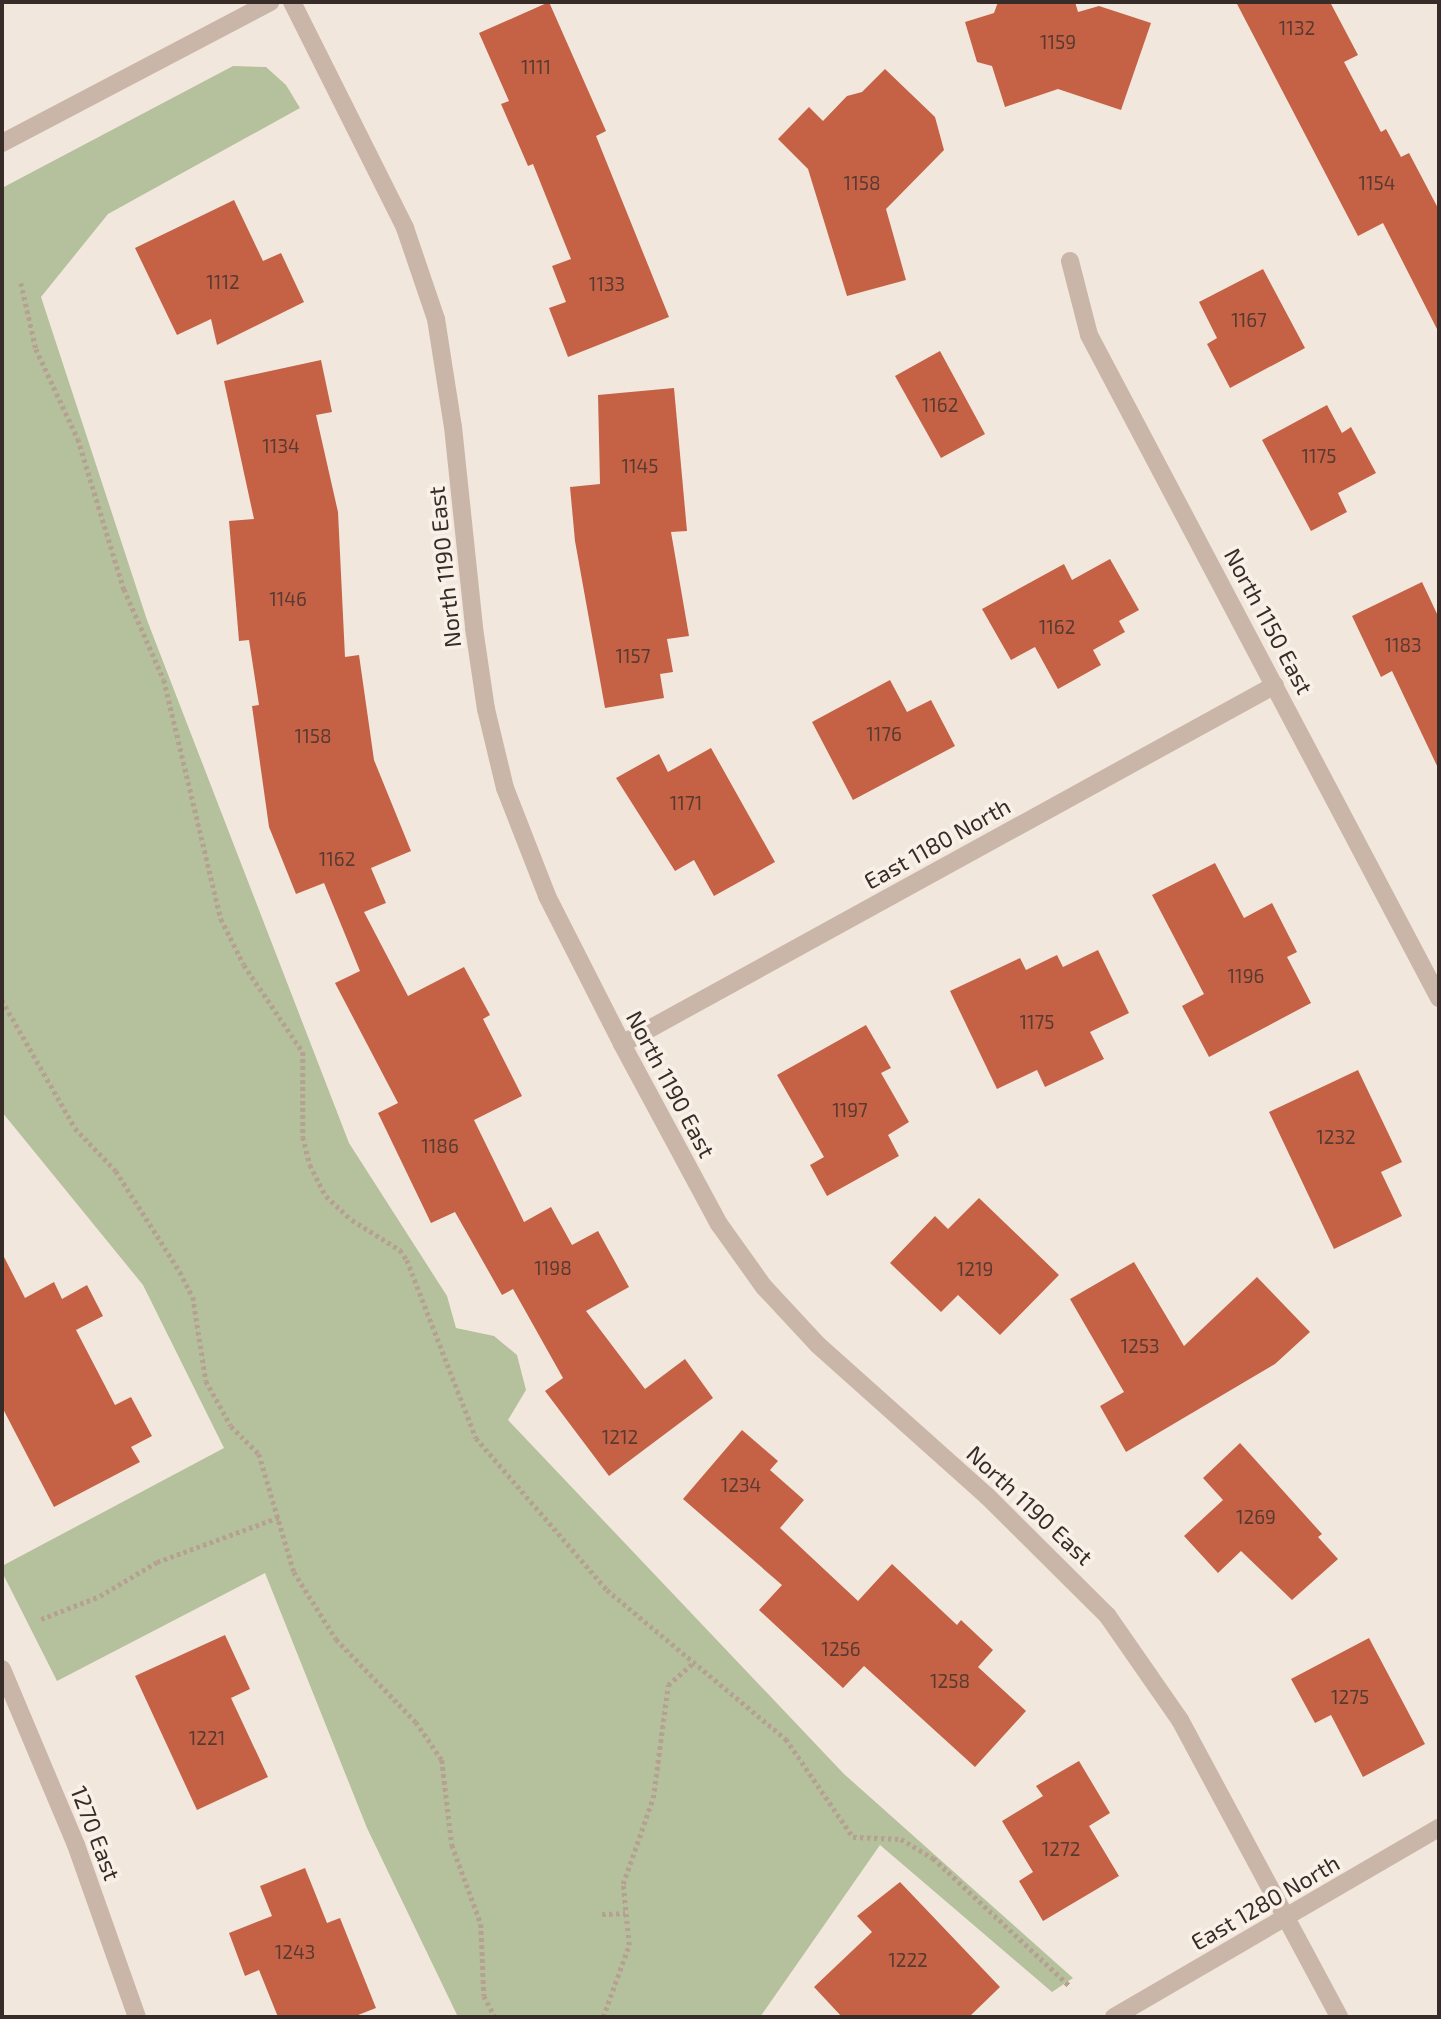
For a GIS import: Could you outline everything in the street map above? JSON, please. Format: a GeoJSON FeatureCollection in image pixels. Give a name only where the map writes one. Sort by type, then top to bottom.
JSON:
{"type":"FeatureCollection","features":[{"type":"Feature","properties":{"kind":"street"},"geometry":{"type":"LineString","coordinates":[[2,143],[270,2]]}},
{"type":"Feature","properties":{"kind":"street","name":"North 1190 East"},"geometry":{"type":"LineString","coordinates":[[292,2],[405,228],[436,319],[453,427],[482,682],[505,788],[547,896],[622,1044],[719,1224],[764,1287],[818,1345],[987,1496],[1107,1615],[1180,1720],[1339,2017]]}},
{"type":"Feature","properties":{"kind":"street","name":"North 1150 East"},"geometry":{"type":"LineString","coordinates":[[1070,261],[1089,335],[1439,998]]}},
{"type":"Feature","properties":{"kind":"street","name":"East 1180 North"},"geometry":{"type":"LineString","coordinates":[[622,1044],[1275,685]]}},
{"type":"Feature","properties":{"kind":"street","name":"1270 East"},"geometry":{"type":"LineString","coordinates":[[2,1669],[76,1845],[137,2017]]}},
{"type":"Feature","properties":{"kind":"street","name":"East 1280 North"},"geometry":{"type":"LineString","coordinates":[[1114,2017],[1147,1995],[1288,1920],[1439,1828]]}},
{"type":"Feature","properties":{"kind":"path"},"geometry":{"type":"LineString","coordinates":[[21,283],[36,349],[78,439],[124,589],[164,680],[221,919],[244,965],[303,1052],[303,1137],[310,1165],[327,1196],[407,1260],[476,1438],[607,1590],[786,1739],[853,1837],[901,1839],[933,1858],[1072,1987]]}},
{"type":"Feature","properties":{"kind":"path"},"geometry":{"type":"LineString","coordinates":[[2,1000],[69,1119],[116,1171],[193,1297],[206,1381],[231,1426],[259,1454],[294,1572],[336,1639],[416,1722],[442,1760],[450,1835],[478,1913],[484,1996],[495,2017]]}},
{"type":"Feature","properties":{"kind":"path"},"geometry":{"type":"LineString","coordinates":[[41,1619],[100,1596],[157,1562],[279,1517]]}},
{"type":"Feature","properties":{"kind":"path"},"geometry":{"type":"LineString","coordinates":[[603,2017],[624,1968],[629,1945],[624,1884],[653,1798],[668,1685],[694,1662]]}},
{"type":"Feature","properties":{"kind":"path"},"geometry":{"type":"LineString","coordinates":[[602,1914],[625,1913]]}},
{"type":"Feature","properties":{"kind":"green space"},"geometry":{"type":"Polygon","coordinates":[[[233,66],[266,67],[286,85],[300,108],[108,214],[41,297],[147,620],[349,1143],[447,1296],[456,1328],[494,1336],[517,1355],[526,1390],[508,1420],[844,1774],[1073,1978],[1052,1992],[880,1845],[760,2017],[458,2017],[367,1828],[265,1573],[57,1681],[2,1572],[2,1566],[224,1448],[143,1285],[2,1112],[2,188],[233,66]]]}},
{"type":"Feature","properties":{"kind":"building"},"geometry":{"type":"Polygon","coordinates":[[[549,2],[606,131],[596,136],[669,317],[568,357],[549,308],[566,302],[552,266],[571,259],[533,164],[528,166],[501,104],[509,101],[479,33],[549,2]]]}},
{"type":"Feature","properties":{"kind":"building"},"geometry":{"type":"Polygon","coordinates":[[[998,2],[1075,2],[1078,12],[1099,6],[1151,23],[1121,110],[1058,89],[1005,107],[992,66],[977,62],[965,22],[994,13],[998,2]]]}},
{"type":"Feature","properties":{"kind":"building"},"geometry":{"type":"Polygon","coordinates":[[[1236,2],[1330,2],[1358,55],[1344,62],[1381,132],[1386,129],[1401,157],[1409,153],[1439,210],[1439,333],[1383,223],[1358,236],[1236,2]]]}},
{"type":"Feature","properties":{"kind":"building"},"geometry":{"type":"Polygon","coordinates":[[[885,69],[935,117],[944,150],[886,209],[906,280],[847,296],[808,169],[778,139],[809,107],[823,121],[847,96],[862,92],[885,69]]]}},
{"type":"Feature","properties":{"kind":"building"},"geometry":{"type":"Polygon","coordinates":[[[234,200],[263,261],[281,253],[304,302],[217,345],[211,319],[177,335],[135,248],[234,200]]]}},
{"type":"Feature","properties":{"kind":"building"},"geometry":{"type":"Polygon","coordinates":[[[1263,269],[1305,348],[1230,388],[1207,344],[1217,338],[1199,302],[1263,269]]]}},
{"type":"Feature","properties":{"kind":"building"},"geometry":{"type":"Polygon","coordinates":[[[940,351],[985,434],[941,458],[895,376],[940,351]]]}},
{"type":"Feature","properties":{"kind":"building"},"geometry":{"type":"Polygon","coordinates":[[[321,360],[332,412],[316,415],[338,512],[345,657],[359,655],[374,760],[411,851],[371,868],[386,903],[364,912],[408,996],[464,967],[490,1015],[483,1019],[522,1096],[474,1120],[524,1222],[551,1207],[572,1245],[598,1231],[629,1287],[586,1311],[645,1389],[685,1359],[713,1398],[609,1476],[545,1391],[563,1378],[513,1289],[502,1295],[455,1212],[431,1223],[378,1113],[398,1103],[335,983],[360,971],[324,883],[296,894],[269,827],[252,706],[259,705],[249,640],[239,641],[229,521],[254,519],[224,381],[321,360]]]}},
{"type":"Feature","properties":{"kind":"building"},"geometry":{"type":"Polygon","coordinates":[[[674,388],[687,531],[671,532],[689,636],[667,639],[673,672],[660,674],[664,698],[605,708],[575,541],[570,487],[600,484],[598,395],[674,388]]]}},
{"type":"Feature","properties":{"kind":"building"},"geometry":{"type":"Polygon","coordinates":[[[1327,405],[1342,433],[1351,427],[1376,473],[1338,493],[1347,512],[1311,531],[1262,440],[1327,405]]]}},
{"type":"Feature","properties":{"kind":"building"},"geometry":{"type":"Polygon","coordinates":[[[1110,559],[1139,610],[1119,621],[1125,632],[1093,650],[1101,665],[1058,689],[1035,647],[1011,660],[982,609],[1064,564],[1072,580],[1110,559]]]}},
{"type":"Feature","properties":{"kind":"building"},"geometry":{"type":"Polygon","coordinates":[[[1422,582],[1439,618],[1439,770],[1392,671],[1381,677],[1352,616],[1422,582]]]}},
{"type":"Feature","properties":{"kind":"building"},"geometry":{"type":"Polygon","coordinates":[[[890,680],[907,712],[931,700],[955,746],[853,800],[812,722],[890,680]]]}},
{"type":"Feature","properties":{"kind":"building"},"geometry":{"type":"Polygon","coordinates":[[[711,748],[775,862],[714,896],[694,860],[675,871],[616,778],[659,754],[668,772],[711,748]]]}},
{"type":"Feature","properties":{"kind":"building"},"geometry":{"type":"Polygon","coordinates":[[[1215,863],[1244,918],[1272,903],[1297,952],[1287,957],[1311,1003],[1209,1057],[1182,1006],[1204,994],[1152,895],[1215,863]]]}},
{"type":"Feature","properties":{"kind":"building"},"geometry":{"type":"Polygon","coordinates":[[[1098,950],[1129,1013],[1090,1032],[1104,1059],[1045,1087],[1037,1070],[997,1089],[950,991],[1020,958],[1026,970],[1057,955],[1063,967],[1098,950]]]}},
{"type":"Feature","properties":{"kind":"building"},"geometry":{"type":"Polygon","coordinates":[[[866,1025],[891,1068],[881,1073],[909,1122],[888,1135],[899,1156],[827,1196],[810,1165],[824,1157],[777,1075],[866,1025]]]}},
{"type":"Feature","properties":{"kind":"building"},"geometry":{"type":"Polygon","coordinates":[[[1358,1070],[1402,1162],[1381,1172],[1402,1216],[1334,1249],[1269,1112],[1358,1070]]]}},
{"type":"Feature","properties":{"kind":"building"},"geometry":{"type":"Polygon","coordinates":[[[979,1198],[1059,1275],[1000,1335],[958,1295],[941,1312],[890,1263],[935,1216],[948,1229],[979,1198]]]}},
{"type":"Feature","properties":{"kind":"building"},"geometry":{"type":"Polygon","coordinates":[[[2,1253],[25,1298],[54,1282],[62,1299],[87,1285],[103,1316],[76,1330],[115,1405],[131,1397],[152,1436],[131,1447],[140,1462],[54,1507],[2,1407],[2,1253]]]}},
{"type":"Feature","properties":{"kind":"building"},"geometry":{"type":"Polygon","coordinates":[[[1134,1262],[1184,1346],[1257,1277],[1310,1332],[1275,1364],[1126,1452],[1100,1406],[1124,1392],[1070,1299],[1134,1262]]]}},
{"type":"Feature","properties":{"kind":"building"},"geometry":{"type":"Polygon","coordinates":[[[742,1430],[778,1461],[770,1470],[804,1500],[780,1528],[858,1601],[892,1564],[957,1625],[961,1620],[993,1650],[978,1667],[1026,1711],[975,1767],[864,1666],[843,1688],[759,1610],[782,1585],[683,1499],[742,1430]]]}},
{"type":"Feature","properties":{"kind":"building"},"geometry":{"type":"Polygon","coordinates":[[[1240,1443],[1322,1534],[1318,1537],[1338,1559],[1292,1600],[1241,1551],[1218,1573],[1184,1536],[1223,1500],[1203,1478],[1240,1443]]]}},
{"type":"Feature","properties":{"kind":"building"},"geometry":{"type":"Polygon","coordinates":[[[225,1635],[250,1689],[231,1698],[268,1777],[197,1810],[135,1676],[225,1635]]]}},
{"type":"Feature","properties":{"kind":"building"},"geometry":{"type":"Polygon","coordinates":[[[1369,1638],[1425,1744],[1363,1777],[1331,1715],[1315,1723],[1291,1679],[1369,1638]]]}},
{"type":"Feature","properties":{"kind":"building"},"geometry":{"type":"Polygon","coordinates":[[[1079,1761],[1110,1813],[1089,1826],[1119,1876],[1043,1921],[1019,1881],[1033,1872],[1002,1821],[1043,1796],[1036,1786],[1079,1761]]]}},
{"type":"Feature","properties":{"kind":"building"},"geometry":{"type":"Polygon","coordinates":[[[305,1868],[327,1923],[340,1918],[376,2008],[353,2017],[278,2017],[259,1970],[245,1976],[229,1933],[272,1916],[260,1886],[305,1868]]]}},
{"type":"Feature","properties":{"kind":"building"},"geometry":{"type":"Polygon","coordinates":[[[900,1882],[1000,1987],[969,2017],[842,2017],[814,1987],[872,1932],[857,1916],[900,1882]]]}}]}
